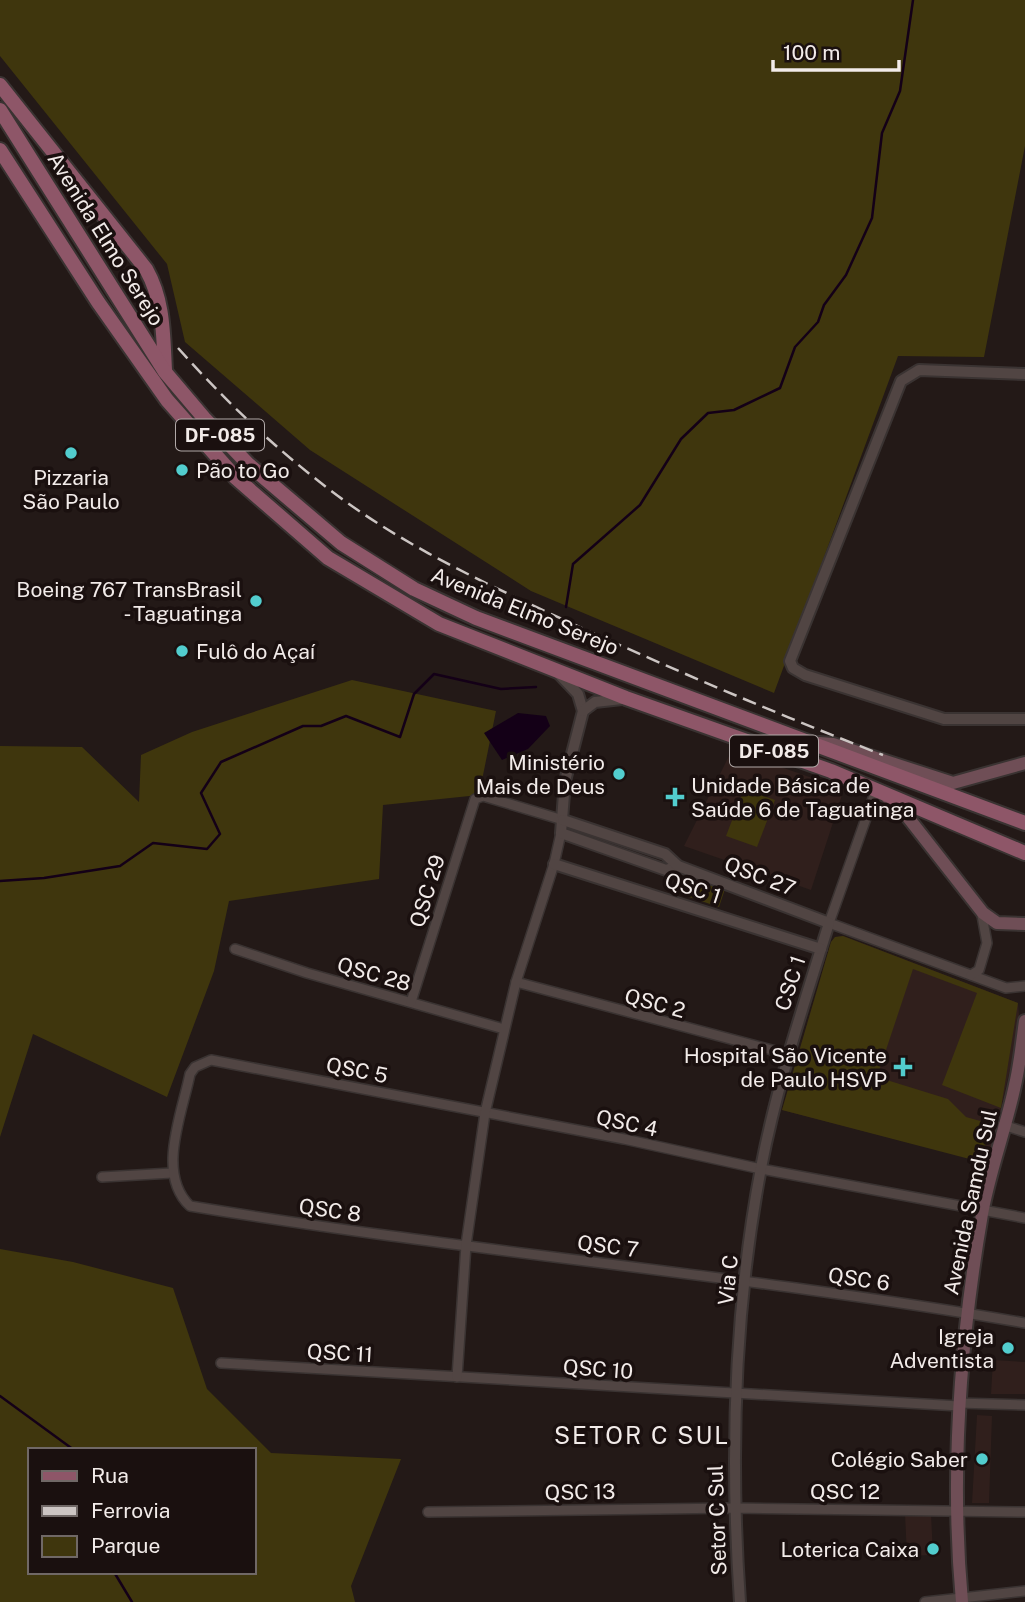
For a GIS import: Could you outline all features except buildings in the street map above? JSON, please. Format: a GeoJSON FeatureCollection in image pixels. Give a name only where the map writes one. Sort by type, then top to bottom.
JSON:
{"type":"FeatureCollection","features":[{"type":"Feature","properties":{"kind":"main road"},"geometry":{"type":"LineString","coordinates":[[0,85],[146,269],[156,287],[162,310],[166,372]]}},
{"type":"Feature","properties":{"kind":"main road","name":"Avenida Elmo Serejo"},"geometry":{"type":"LineString","coordinates":[[0,110],[166,372],[248,464],[289,502],[341,543],[414,589],[546,645],[1025,823]]}},
{"type":"Feature","properties":{"kind":"main road","name":"Avenida Elmo Serejo"},"geometry":{"type":"LineString","coordinates":[[0,150],[98,302],[167,400],[236,478],[328,558],[384,594],[439,624],[557,672],[876,790],[1025,853]]}},
{"type":"Feature","properties":{"kind":"main road"},"geometry":{"type":"LineString","coordinates":[[811,742],[832,744],[953,783],[1021,765]]}},
{"type":"Feature","properties":{"kind":"main road"},"geometry":{"type":"LineString","coordinates":[[876,790],[904,811],[981,910],[997,923],[1025,925]]}},
{"type":"Feature","properties":{"kind":"main road","name":"Avenida Samdu Sul"},"geometry":{"type":"LineString","coordinates":[[962,1600],[956,1510],[959,1404],[967,1313],[983,1211],[1015,1086],[1025,1021]]}},
{"type":"Feature","properties":{"kind":"main road"},"geometry":{"type":"LineString","coordinates":[[1015,1086],[1025,1064]]}},
{"type":"Feature","properties":{"kind":"street"},"geometry":{"type":"LineString","coordinates":[[1025,374],[919,370],[901,382],[790,661],[797,672],[943,719],[1025,719]]}},
{"type":"Feature","properties":{"kind":"street"},"geometry":{"type":"LineString","coordinates":[[457,1377],[466,1245],[485,1113],[516,982],[554,864],[563,820],[565,781],[583,711],[578,694],[557,672]]}},
{"type":"Feature","properties":{"kind":"street"},"geometry":{"type":"LineString","coordinates":[[583,711],[595,702],[626,698]]}},
{"type":"Feature","properties":{"kind":"street"},"geometry":{"type":"LineString","coordinates":[[876,790],[829,923],[1006,988],[1025,986]]}},
{"type":"Feature","properties":{"kind":"street","name":"QSC 29"},"geometry":{"type":"LineString","coordinates":[[411,1002],[472,803],[483,796],[563,820]]}},
{"type":"Feature","properties":{"kind":"street","name":"QSC 27"},"geometry":{"type":"LineString","coordinates":[[563,820],[664,854],[678,866],[829,923]]}},
{"type":"Feature","properties":{"kind":"street","name":"QSC 27"},"geometry":{"type":"LineString","coordinates":[[561,833],[666,870],[678,866]]}},
{"type":"Feature","properties":{"kind":"street","name":"QSC 1"},"geometry":{"type":"LineString","coordinates":[[554,864],[821,949]]}},
{"type":"Feature","properties":{"kind":"street"},"geometry":{"type":"LineString","coordinates":[[971,975],[979,971],[986,943],[981,910]]}},
{"type":"Feature","properties":{"kind":"street","name":"CSC 1"},"geometry":{"type":"LineString","coordinates":[[761,1169],[787,1054],[829,923]]}},
{"type":"Feature","properties":{"kind":"street","name":"QSC 28"},"geometry":{"type":"LineString","coordinates":[[236,949],[307,973],[504,1029]]}},
{"type":"Feature","properties":{"kind":"street","name":"QSC 2"},"geometry":{"type":"LineString","coordinates":[[516,982],[787,1054]]}},
{"type":"Feature","properties":{"kind":"street","name":"QSC 5"},"geometry":{"type":"LineString","coordinates":[[172,1173],[190,1074],[203,1062],[221,1061],[485,1113]]}},
{"type":"Feature","properties":{"kind":"street","name":"QSC 4"},"geometry":{"type":"LineString","coordinates":[[485,1113],[761,1169],[1025,1218]]}},
{"type":"Feature","properties":{"kind":"street"},"geometry":{"type":"LineString","coordinates":[[1003,1125],[1025,1132]]}},
{"type":"Feature","properties":{"kind":"street","name":"Via C"},"geometry":{"type":"LineString","coordinates":[[736,1395],[746,1281],[761,1169]]}},
{"type":"Feature","properties":{"kind":"street"},"geometry":{"type":"LineString","coordinates":[[102,1177],[172,1173]]}},
{"type":"Feature","properties":{"kind":"street","name":"QSC 8"},"geometry":{"type":"LineString","coordinates":[[172,1173],[177,1191],[190,1206],[305,1225],[466,1245]]}},
{"type":"Feature","properties":{"kind":"street","name":"QSC 7"},"geometry":{"type":"LineString","coordinates":[[466,1245],[746,1281]]}},
{"type":"Feature","properties":{"kind":"street","name":"QSC 6"},"geometry":{"type":"LineString","coordinates":[[746,1281],[1025,1323]]}},
{"type":"Feature","properties":{"kind":"street","name":"QSC 11"},"geometry":{"type":"LineString","coordinates":[[221,1363],[457,1377]]}},
{"type":"Feature","properties":{"kind":"street","name":"QSC 10"},"geometry":{"type":"LineString","coordinates":[[457,1377],[736,1395],[1025,1405]]}},
{"type":"Feature","properties":{"kind":"street","name":"Setor C Sul"},"geometry":{"type":"LineString","coordinates":[[736,1395],[733,1508],[740,1602]]}},
{"type":"Feature","properties":{"kind":"street","name":"QSC 12"},"geometry":{"type":"LineString","coordinates":[[733,1508],[1025,1512]]}},
{"type":"Feature","properties":{"kind":"street","name":"QSC 13"},"geometry":{"type":"LineString","coordinates":[[428,1512],[733,1508]]}},
{"type":"Feature","properties":{"kind":"street"},"geometry":{"type":"LineString","coordinates":[[926,1602],[1025,1591]]}},
{"type":"Feature","properties":{"kind":"shaded area"},"geometry":{"type":"Polygon","coordinates":[[[518,713],[546,716],[550,726],[528,749],[502,760],[484,733],[518,713]]]}},
{"type":"Feature","properties":{"kind":"shaded area"},"geometry":{"type":"Polygon","coordinates":[[[732,750],[844,789],[811,890],[684,846],[732,750]]]}},
{"type":"Feature","properties":{"kind":"shaded area","name":"Hospital São Vicente de Paulo HSVP"},"geometry":{"type":"Polygon","coordinates":[[[843,936],[1018,1003],[1020,1027],[988,1163],[782,1110],[831,942],[835,937],[843,936]]]}},
{"type":"Feature","properties":{"kind":"shaded area"},"geometry":{"type":"Polygon","coordinates":[[[993,1360],[1025,1362],[1025,1394],[991,1394],[993,1360]]]}},
{"type":"Feature","properties":{"kind":"shaded area","name":"Colégio Saber"},"geometry":{"type":"Polygon","coordinates":[[[977,1415],[992,1416],[989,1503],[972,1503],[977,1415]]]}},
{"type":"Feature","properties":{"kind":"shaded area","name":"Colégio Saber"},"geometry":{"type":"Polygon","coordinates":[[[931,1513],[933,1555],[907,1556],[905,1514],[931,1513]]]}},
{"type":"Feature","properties":{"kind":"green space"},"geometry":{"type":"Polygon","coordinates":[[[0,0],[1025,0],[1025,146],[984,357],[898,356],[774,693],[531,591],[310,450],[185,342],[167,264],[0,56],[0,0]]]}},
{"type":"Feature","properties":{"kind":"green space"},"geometry":{"type":"Polygon","coordinates":[[[352,680],[496,711],[479,795],[383,805],[379,879],[229,901],[214,971],[167,1097],[33,1034],[0,1137],[0,746],[82,747],[139,802],[141,755],[192,732],[352,680]]]}},
{"type":"Feature","properties":{"kind":"green space"},"geometry":{"type":"Polygon","coordinates":[[[744,789],[775,800],[757,847],[726,836],[744,789]]]}},
{"type":"Feature","properties":{"kind":"green space"},"geometry":{"type":"Polygon","coordinates":[[[684,875],[725,889],[719,907],[677,893],[684,875]]]}},
{"type":"Feature","properties":{"kind":"green space","name":"Hospital São Vicente de Paulo HSVP"},"geometry":{"type":"Polygon","coordinates":[[[843,936],[1018,1003],[1001,1108],[942,1085],[977,993],[913,969],[877,1077],[948,1099],[966,1117],[991,1124],[981,1162],[782,1110],[831,942],[835,937],[843,936]]]}},
{"type":"Feature","properties":{"kind":"green space"},"geometry":{"type":"Polygon","coordinates":[[[0,1249],[73,1262],[173,1288],[207,1389],[271,1453],[401,1459],[351,1586],[355,1602],[0,1602],[0,1249]]]}},
{"type":"Feature","properties":{"kind":"waterway"},"geometry":{"type":"LineString","coordinates":[[566,607],[573,564],[640,505],[681,439],[708,413],[734,410],[780,388],[795,347],[818,322],[824,305],[846,275],[872,218],[882,133],[900,91],[913,0]]}},
{"type":"Feature","properties":{"kind":"waterway"},"geometry":{"type":"LineString","coordinates":[[0,881],[44,878],[120,866],[153,843],[207,849],[220,834],[201,793],[221,762],[303,726],[321,726],[346,716],[400,737],[414,694],[434,674],[501,689],[536,687]]}},
{"type":"Feature","properties":{"kind":"waterway"},"geometry":{"type":"LineString","coordinates":[[0,1396],[71,1448]]}},
{"type":"Feature","properties":{"kind":"waterway"},"geometry":{"type":"LineString","coordinates":[[115,1574],[132,1602]]}},
{"type":"Feature","properties":{"kind":"railway"},"geometry":{"type":"LineString","coordinates":[[178,348],[215,388],[295,462],[338,496],[423,551],[613,642],[883,755]]}},
{"type":"Feature","properties":{"kind":"place","name":"Pizzaria São Paulo"},"geometry":{"type":"Point","coordinates":[71,453]}},
{"type":"Feature","properties":{"kind":"place","name":"Pão to Go"},"geometry":{"type":"Point","coordinates":[182,470]}},
{"type":"Feature","properties":{"kind":"place","name":"Boeing 767 TransBrasil - Taguatinga"},"geometry":{"type":"Point","coordinates":[256,601]}},
{"type":"Feature","properties":{"kind":"place","name":"Fulô do Açaí"},"geometry":{"type":"Point","coordinates":[182,651]}},
{"type":"Feature","properties":{"kind":"place","name":"Ministério Mais de Deus"},"geometry":{"type":"Point","coordinates":[619,774]}},
{"type":"Feature","properties":{"kind":"place","name":"Unidade Básica de Saúde 6 de Taguatinga"},"geometry":{"type":"Point","coordinates":[675,797]}},
{"type":"Feature","properties":{"kind":"place","name":"Hospital São Vicente de Paulo HSVP"},"geometry":{"type":"Point","coordinates":[903,1067]}},
{"type":"Feature","properties":{"kind":"place","name":"Igreja Adventista"},"geometry":{"type":"Point","coordinates":[1008,1348]}},
{"type":"Feature","properties":{"kind":"place","name":"Colégio Saber"},"geometry":{"type":"Point","coordinates":[982,1459]}},
{"type":"Feature","properties":{"kind":"place","name":"Loterica Caixa"},"geometry":{"type":"Point","coordinates":[933,1549]}},
{"type":"Feature","properties":{"kind":"district","name":"SETOR C SUL"},"geometry":{"type":"Point","coordinates":[642,1435]}}]}
